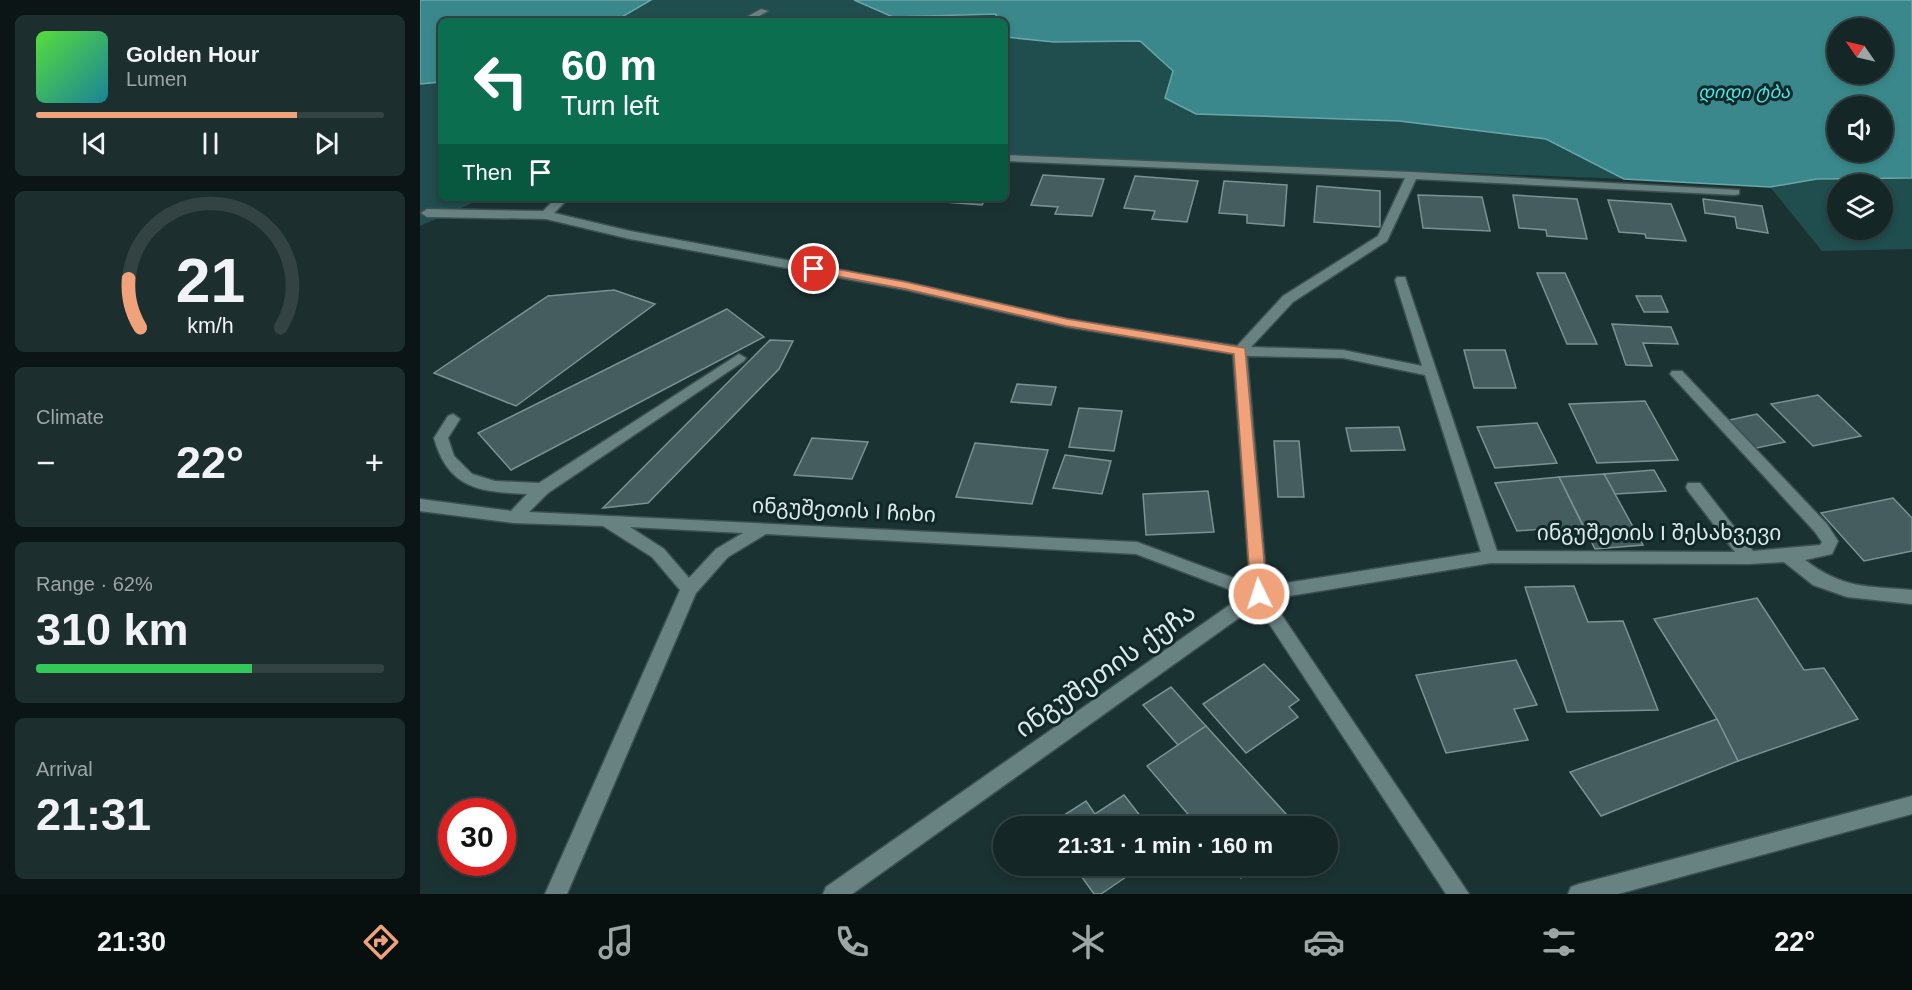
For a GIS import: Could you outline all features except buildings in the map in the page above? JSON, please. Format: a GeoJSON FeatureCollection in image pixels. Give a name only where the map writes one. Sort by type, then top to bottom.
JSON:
{"type":"FeatureCollection","features":[{"type":"Feature","properties":{"kind":"street"},"geometry":{"type":"LineString","coordinates":[[750,18],[765,11]]}},
{"type":"Feature","properties":{"kind":"street"},"geometry":{"type":"LineString","coordinates":[[1008,158],[1412,175],[1735,192]]}},
{"type":"Feature","properties":{"kind":"street"},"geometry":{"type":"LineString","coordinates":[[1412,175],[1383,238],[1288,299],[1240,351],[1259,594],[1458,894]]}},
{"type":"Feature","properties":{"kind":"street"},"geometry":{"type":"LineString","coordinates":[[546,215],[560,201]]}},
{"type":"Feature","properties":{"kind":"street"},"geometry":{"type":"LineString","coordinates":[[427,213],[546,215],[630,235],[906,286],[1067,323],[1240,351],[1343,354],[1431,372]]}},
{"type":"Feature","properties":{"kind":"street"},"geometry":{"type":"LineString","coordinates":[[1401,280],[1491,557]]}},
{"type":"Feature","properties":{"kind":"street"},"geometry":{"type":"LineString","coordinates":[[514,517],[542,489],[739,358]]}},
{"type":"Feature","properties":{"kind":"street","name":"ინგუშეთის I შესახვევი"},"geometry":{"type":"LineString","coordinates":[[1259,594],[1491,557],[1749,558],[1826,550],[1830,541],[1821,528],[1677,374]]}},
{"type":"Feature","properties":{"kind":"street"},"geometry":{"type":"LineString","coordinates":[[453,419],[441,438],[447,458],[467,478],[494,487],[542,489]]}},
{"type":"Feature","properties":{"kind":"street"},"geometry":{"type":"LineString","coordinates":[[1694,487],[1749,558]]}},
{"type":"Feature","properties":{"kind":"street","name":"ინგუშეთის I ჩიხი"},"geometry":{"type":"LineString","coordinates":[[420,505],[514,517],[1137,548],[1259,594]]}},
{"type":"Feature","properties":{"kind":"street"},"geometry":{"type":"LineString","coordinates":[[605,520],[658,553],[689,589]]}},
{"type":"Feature","properties":{"kind":"street"},"geometry":{"type":"LineString","coordinates":[[556,894],[689,589],[722,553],[764,528]]}},
{"type":"Feature","properties":{"kind":"street"},"geometry":{"type":"LineString","coordinates":[[1787,555],[1819,580],[1853,592],[1912,597]]}},
{"type":"Feature","properties":{"kind":"street","name":"ინგუშეთის ქუჩა"},"geometry":{"type":"LineString","coordinates":[[834,894],[1259,594]]}},
{"type":"Feature","properties":{"kind":"street"},"geometry":{"type":"LineString","coordinates":[[1579,894],[1912,805]]}},
{"type":"Feature","properties":{"kind":"shaded area"},"geometry":{"type":"Polygon","coordinates":[[[651,0],[854,0],[893,17],[996,14],[996,18],[620,18],[651,0]]]}},
{"type":"Feature","properties":{"kind":"shaded area"},"geometry":{"type":"Polygon","coordinates":[[[1008,37],[1054,42],[1140,41],[1173,71],[1399,121],[1546,139],[1624,179],[1008,155],[1008,37]]]}},
{"type":"Feature","properties":{"kind":"shaded area"},"geometry":{"type":"Polygon","coordinates":[[[438,82],[438,201],[477,201],[420,226],[420,84],[438,82]]]}},
{"type":"Feature","properties":{"kind":"shaded area"},"geometry":{"type":"Polygon","coordinates":[[[1893,178],[1912,178],[1912,249],[1822,251],[1770,187],[1827,179],[1827,240],[1893,240],[1893,178]]]}},
{"type":"Feature","properties":{"kind":"water"},"geometry":{"type":"Polygon","coordinates":[[[420,0],[651,0],[620,18],[438,18],[438,82],[420,84],[420,0]]]}},
{"type":"Feature","properties":{"kind":"water","name":"დიდი ტბა"},"geometry":{"type":"Polygon","coordinates":[[[854,0],[1912,0],[1912,178],[1893,178],[1893,174],[1827,174],[1827,179],[1770,187],[1624,179],[1546,139],[1399,121],[1196,114],[1165,98],[1173,71],[1140,41],[1054,42],[1008,37],[1008,18],[996,18],[996,14],[893,17],[854,0]]]}},
{"type":"Feature","properties":{"kind":"route"},"geometry":{"type":"LineString","coordinates":[[814,269],[906,286],[1067,323],[1240,351],[1259,594]]}}]}
